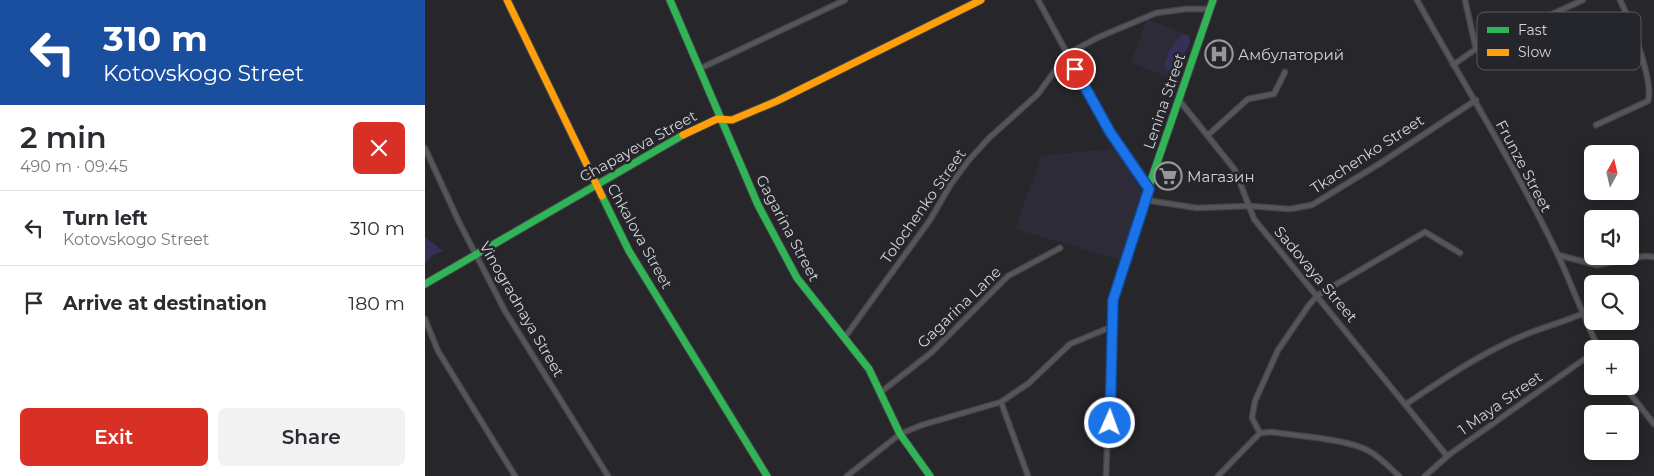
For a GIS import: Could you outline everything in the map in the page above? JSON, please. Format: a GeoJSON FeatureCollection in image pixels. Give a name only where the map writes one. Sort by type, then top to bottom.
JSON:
{"type":"FeatureCollection","features":[{"type":"Feature","properties":{"kind":"street","name":"Chkalova Street"},"geometry":{"type":"LineString","coordinates":[[507,0],[629,251],[767,476]]}},
{"type":"Feature","properties":{"kind":"street","name":"Gagarina Street"},"geometry":{"type":"LineString","coordinates":[[669,0],[757,205],[797,278],[869,369],[901,434],[930,476]]}},
{"type":"Feature","properties":{"kind":"street"},"geometry":{"type":"LineString","coordinates":[[699,69],[845,0]]}},
{"type":"Feature","properties":{"kind":"street","name":"Chapayeva Street"},"geometry":{"type":"LineString","coordinates":[[425,284],[699,126],[713,120],[732,120],[777,101],[981,0]]}},
{"type":"Feature","properties":{"kind":"street"},"geometry":{"type":"LineString","coordinates":[[1038,0],[1110,132],[1149,189]]}},
{"type":"Feature","properties":{"kind":"street","name":"Lenina Street"},"geometry":{"type":"LineString","coordinates":[[1106,476],[1110,423],[1111,327],[1117,286],[1213,0]]}},
{"type":"Feature","properties":{"kind":"street","name":"Frunze Street"},"geometry":{"type":"LineString","coordinates":[[1417,0],[1453,65],[1476,100],[1557,255],[1595,340]]}},
{"type":"Feature","properties":{"kind":"street"},"geometry":{"type":"LineString","coordinates":[[1453,65],[1476,49],[1465,0]]}},
{"type":"Feature","properties":{"kind":"street"},"geometry":{"type":"LineString","coordinates":[[1557,12],[1583,0]]}},
{"type":"Feature","properties":{"kind":"street"},"geometry":{"type":"LineString","coordinates":[[1620,0],[1626,12]]}},
{"type":"Feature","properties":{"kind":"street","name":"Tolochenko Street"},"geometry":{"type":"LineString","coordinates":[[845,337],[929,220],[951,184],[969,160],[989,138],[1023,110],[1038,94],[1067,54],[1099,37],[1156,14],[1186,9],[1209,9]]}},
{"type":"Feature","properties":{"kind":"street"},"geometry":{"type":"LineString","coordinates":[[1596,125],[1648,102],[1653,93],[1647,55],[1641,43]]}},
{"type":"Feature","properties":{"kind":"street"},"geometry":{"type":"LineString","coordinates":[[1207,135],[1248,100],[1274,94],[1285,72]]}},
{"type":"Feature","properties":{"kind":"street","name":"Sadovaya Street"},"geometry":{"type":"LineString","coordinates":[[1179,100],[1235,170],[1254,219],[1318,295],[1447,456]]}},
{"type":"Feature","properties":{"kind":"street","name":"Tkachenko Street"},"geometry":{"type":"LineString","coordinates":[[1145,200],[1197,208],[1249,206],[1290,209],[1312,204],[1379,164],[1476,100]]}},
{"type":"Feature","properties":{"kind":"street","name":"Vinogradnaya Street"},"geometry":{"type":"LineString","coordinates":[[425,148],[476,255],[509,318],[608,476]]}},
{"type":"Feature","properties":{"kind":"street"},"geometry":{"type":"LineString","coordinates":[[1260,433],[1252,418],[1255,401],[1278,350],[1318,295],[1425,232],[1460,253]]}},
{"type":"Feature","properties":{"kind":"street","name":"Gagarina Lane"},"geometry":{"type":"LineString","coordinates":[[881,392],[932,352],[1008,276],[1060,248]]}},
{"type":"Feature","properties":{"kind":"street"},"geometry":{"type":"LineString","coordinates":[[1557,255],[1597,265],[1645,256],[1654,257]]}},
{"type":"Feature","properties":{"kind":"street"},"geometry":{"type":"LineString","coordinates":[[1406,404],[1459,369],[1501,347],[1532,332],[1554,326],[1582,314]]}},
{"type":"Feature","properties":{"kind":"street"},"geometry":{"type":"LineString","coordinates":[[425,319],[438,351],[515,476]]}},
{"type":"Feature","properties":{"kind":"street"},"geometry":{"type":"LineString","coordinates":[[847,476],[901,434],[1001,402],[1029,383],[1070,344],[1111,327]]}},
{"type":"Feature","properties":{"kind":"street","name":"1 Maya Street"},"geometry":{"type":"LineString","coordinates":[[1425,476],[1447,456],[1584,359]]}},
{"type":"Feature","properties":{"kind":"street"},"geometry":{"type":"LineString","coordinates":[[1631,395],[1654,424]]}},
{"type":"Feature","properties":{"kind":"street"},"geometry":{"type":"LineString","coordinates":[[1001,402],[1028,476]]}},
{"type":"Feature","properties":{"kind":"street"},"geometry":{"type":"LineString","coordinates":[[1218,476],[1260,433],[1272,432],[1355,445],[1368,450],[1383,460],[1399,476]]}},
{"type":"Feature","properties":{"kind":"shaded area"},"geometry":{"type":"Polygon","coordinates":[[[1147,19],[1189,35],[1173,79],[1131,63],[1147,19]]]}},
{"type":"Feature","properties":{"kind":"shaded area"},"geometry":{"type":"Polygon","coordinates":[[[1182,34],[1189,36],[1190,43],[1179,66],[1169,70],[1164,66],[1168,52],[1182,34]]]}},
{"type":"Feature","properties":{"kind":"shaded area"},"geometry":{"type":"Polygon","coordinates":[[[1115,148],[1143,193],[1123,261],[1015,229],[1041,156],[1115,148]]]}},
{"type":"Feature","properties":{"kind":"shaded area"},"geometry":{"type":"Polygon","coordinates":[[[425,237],[443,251],[433,255],[425,263],[425,237]]]}},
{"type":"Feature","properties":{"kind":"traffic: fast"},"geometry":{"type":"LineString","coordinates":[[670,0],[758,205],[797,278],[869,369],[900,434],[930,476]]}},
{"type":"Feature","properties":{"kind":"traffic: fast"},"geometry":{"type":"LineString","coordinates":[[1148,189],[1213,0]]}},
{"type":"Feature","properties":{"kind":"traffic: fast"},"geometry":{"type":"LineString","coordinates":[[425,284],[683,135]]}},
{"type":"Feature","properties":{"kind":"traffic: fast"},"geometry":{"type":"LineString","coordinates":[[602,196],[629,251],[767,476]]}},
{"type":"Feature","properties":{"kind":"traffic: slow"},"geometry":{"type":"LineString","coordinates":[[507,0],[602,196]]}},
{"type":"Feature","properties":{"kind":"traffic: slow"},"geometry":{"type":"LineString","coordinates":[[683,135],[717,119],[732,120],[777,101],[981,0]]}},
{"type":"Feature","properties":{"kind":"place","name":"Амбулаторий"},"geometry":{"type":"Point","coordinates":[1219,54]}},
{"type":"Feature","properties":{"kind":"place","name":"Магазин"},"geometry":{"type":"Point","coordinates":[1168,176]}},
{"type":"Feature","properties":{"kind":"route"},"geometry":{"type":"LineString","coordinates":[[1075,69],[1110,132],[1149,189],[1113,300],[1110,423]]}}]}
